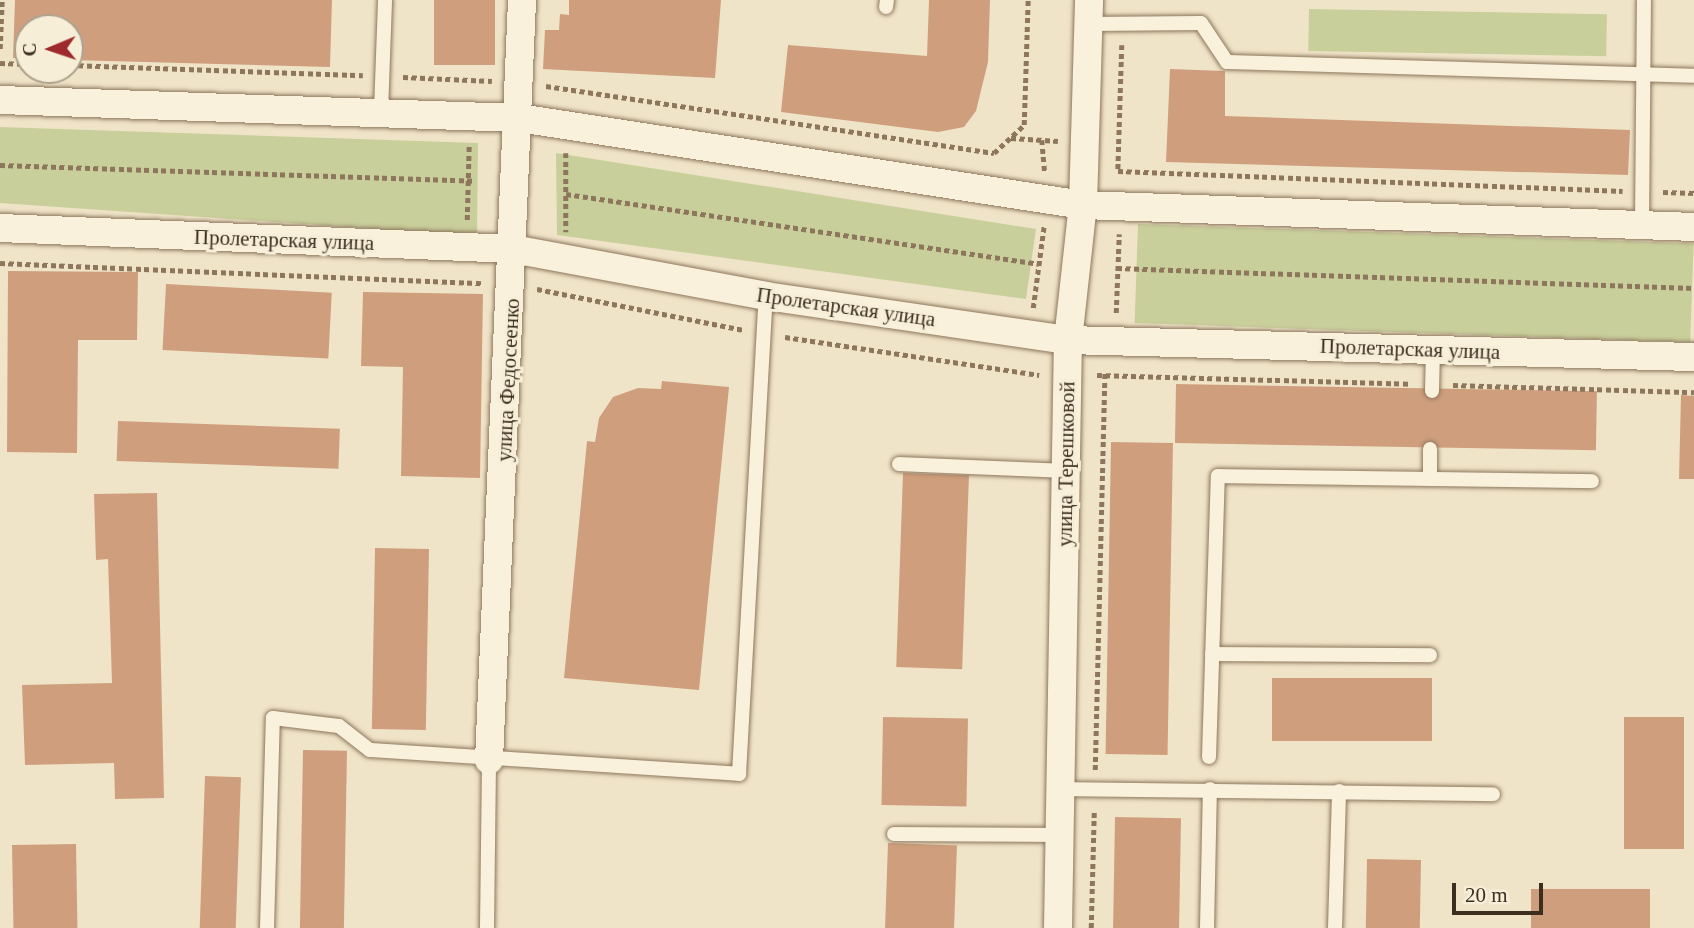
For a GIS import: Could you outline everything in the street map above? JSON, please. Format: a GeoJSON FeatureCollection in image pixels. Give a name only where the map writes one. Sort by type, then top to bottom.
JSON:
{"type":"FeatureCollection","features":[{"type":"Feature","properties":{"kind":"street","name":"улица Федосеенко"},"geometry":{"type":"LineString","coordinates":[[489,760],[512,285],[522,0]]}},
{"type":"Feature","properties":{"kind":"street","name":"улица Терешковой"},"geometry":{"type":"LineString","coordinates":[[1058,928],[1069,340],[1083,205],[1089,12]]}},
{"type":"Feature","properties":{"kind":"street"},"geometry":{"type":"LineString","coordinates":[[0,100],[381,111],[519,118],[1083,205],[1694,227]]}},
{"type":"Feature","properties":{"kind":"street","name":"Пролетарская улица"},"geometry":{"type":"LineString","coordinates":[[0,228],[513,249],[766,296],[1069,340],[1694,358]]}},
{"type":"Feature","properties":{"kind":"lane"},"geometry":{"type":"LineString","coordinates":[[381,111],[385,0]]}},
{"type":"Feature","properties":{"kind":"lane"},"geometry":{"type":"LineString","coordinates":[[1642,225],[1644,0]]}},
{"type":"Feature","properties":{"kind":"lane"},"geometry":{"type":"LineString","coordinates":[[1089,12],[1123,24],[1201,23],[1227,62],[1694,76]]}},
{"type":"Feature","properties":{"kind":"lane"},"geometry":{"type":"LineString","coordinates":[[267,928],[273,718],[339,726],[370,750],[489,760],[739,774],[766,296]]}},
{"type":"Feature","properties":{"kind":"lane"},"geometry":{"type":"LineString","coordinates":[[1432,388],[1433,350]]}},
{"type":"Feature","properties":{"kind":"lane"},"geometry":{"type":"LineString","coordinates":[[1430,449],[1430,479]]}},
{"type":"Feature","properties":{"kind":"lane"},"geometry":{"type":"LineString","coordinates":[[899,464],[1066,471]]}},
{"type":"Feature","properties":{"kind":"lane"},"geometry":{"type":"LineString","coordinates":[[1209,757],[1218,476],[1591,481]]}},
{"type":"Feature","properties":{"kind":"lane"},"geometry":{"type":"LineString","coordinates":[[1212,654],[1430,655]]}},
{"type":"Feature","properties":{"kind":"lane"},"geometry":{"type":"LineString","coordinates":[[487,928],[489,760]]}},
{"type":"Feature","properties":{"kind":"lane"},"geometry":{"type":"LineString","coordinates":[[1060,789],[1493,794]]}},
{"type":"Feature","properties":{"kind":"lane"},"geometry":{"type":"LineString","coordinates":[[1207,928],[1210,789]]}},
{"type":"Feature","properties":{"kind":"lane"},"geometry":{"type":"LineString","coordinates":[[1335,928],[1339,791]]}},
{"type":"Feature","properties":{"kind":"lane"},"geometry":{"type":"LineString","coordinates":[[894,834],[1059,835]]}},
{"type":"Feature","properties":{"kind":"path"},"geometry":{"type":"LineString","coordinates":[[0,49],[2,0]]}},
{"type":"Feature","properties":{"kind":"path"},"geometry":{"type":"LineString","coordinates":[[84,65],[519,82],[993,153],[1024,125],[1028,0]]}},
{"type":"Feature","properties":{"kind":"path"},"geometry":{"type":"LineString","coordinates":[[1091,928],[1104,376],[1115,341],[1123,24]]}},
{"type":"Feature","properties":{"kind":"path"},"geometry":{"type":"LineString","coordinates":[[1030,375],[1030,333],[1048,200],[1042,140]]}},
{"type":"Feature","properties":{"kind":"path"},"geometry":{"type":"LineString","coordinates":[[467,227],[469,146]]}},
{"type":"Feature","properties":{"kind":"path"},"geometry":{"type":"LineString","coordinates":[[566,149],[567,244]]}},
{"type":"Feature","properties":{"kind":"path"},"geometry":{"type":"LineString","coordinates":[[0,165],[477,181]]}},
{"type":"Feature","properties":{"kind":"path"},"geometry":{"type":"LineString","coordinates":[[1118,171],[1694,193]]}},
{"type":"Feature","properties":{"kind":"path"},"geometry":{"type":"LineString","coordinates":[[566,194],[1039,264]]}},
{"type":"Feature","properties":{"kind":"path"},"geometry":{"type":"LineString","coordinates":[[0,263],[512,285],[764,334],[1030,375],[1432,388],[1694,392]]}},
{"type":"Feature","properties":{"kind":"path"},"geometry":{"type":"LineString","coordinates":[[1117,268],[1694,288]]}},
{"type":"Feature","properties":{"kind":"green space"},"geometry":{"type":"Polygon","coordinates":[[[1309,9],[1607,14],[1606,56],[1308,51],[1309,9]]]}},
{"type":"Feature","properties":{"kind":"green space"},"geometry":{"type":"Polygon","coordinates":[[[0,127],[478,143],[477,236],[0,203],[0,127]]]}},
{"type":"Feature","properties":{"kind":"green space"},"geometry":{"type":"Polygon","coordinates":[[[556,153],[1036,229],[1026,299],[557,235],[556,153]]]}},
{"type":"Feature","properties":{"kind":"green space"},"geometry":{"type":"Polygon","coordinates":[[[1138,224],[1694,243],[1690,342],[1135,323],[1138,224]]]}},
{"type":"Feature","properties":{"kind":"building"},"geometry":{"type":"Polygon","coordinates":[[[15,0],[332,0],[330,67],[84,60],[84,14],[15,14],[15,0]]]}},
{"type":"Feature","properties":{"kind":"building"},"geometry":{"type":"Polygon","coordinates":[[[434,0],[495,0],[495,65],[434,65],[434,0]]]}},
{"type":"Feature","properties":{"kind":"building"},"geometry":{"type":"Polygon","coordinates":[[[569,0],[721,0],[715,78],[543,69],[545,30],[559,30],[560,14],[569,15],[569,0]]]}},
{"type":"Feature","properties":{"kind":"building"},"geometry":{"type":"Polygon","coordinates":[[[929,0],[990,0],[988,62],[976,111],[964,127],[938,132],[781,112],[788,45],[927,56],[929,0]]]}},
{"type":"Feature","properties":{"kind":"building"},"geometry":{"type":"Polygon","coordinates":[[[1170,69],[1225,71],[1225,116],[1630,130],[1628,175],[1166,162],[1170,69]]]}},
{"type":"Feature","properties":{"kind":"building"},"geometry":{"type":"Polygon","coordinates":[[[8,271],[138,272],[137,340],[78,340],[77,453],[7,452],[8,271]]]}},
{"type":"Feature","properties":{"kind":"building"},"geometry":{"type":"Polygon","coordinates":[[[166,284],[332,293],[328,359],[163,350],[166,284]]]}},
{"type":"Feature","properties":{"kind":"building"},"geometry":{"type":"Polygon","coordinates":[[[363,292],[483,294],[480,478],[401,476],[403,367],[361,366],[363,292]]]}},
{"type":"Feature","properties":{"kind":"building"},"geometry":{"type":"Polygon","coordinates":[[[662,381],[729,387],[699,690],[564,678],[587,441],[595,442],[599,418],[613,397],[638,388],[661,389],[662,381]]]}},
{"type":"Feature","properties":{"kind":"building"},"geometry":{"type":"Polygon","coordinates":[[[1176,384],[1597,391],[1596,450],[1175,443],[1176,384]]]}},
{"type":"Feature","properties":{"kind":"building"},"geometry":{"type":"Polygon","coordinates":[[[1681,395],[1694,396],[1694,479],[1679,479],[1681,395]]]}},
{"type":"Feature","properties":{"kind":"building"},"geometry":{"type":"Polygon","coordinates":[[[118,421],[340,429],[338,469],[117,461],[118,421]]]}},
{"type":"Feature","properties":{"kind":"building"},"geometry":{"type":"Polygon","coordinates":[[[1111,442],[1173,443],[1168,755],[1106,754],[1111,442]]]}},
{"type":"Feature","properties":{"kind":"building"},"geometry":{"type":"Polygon","coordinates":[[[903,473],[969,475],[962,669],[896,667],[903,473]]]}},
{"type":"Feature","properties":{"kind":"building"},"geometry":{"type":"Polygon","coordinates":[[[157,493],[164,798],[115,799],[114,763],[25,765],[22,685],[112,683],[108,559],[96,560],[94,494],[157,493]]]}},
{"type":"Feature","properties":{"kind":"building"},"geometry":{"type":"Polygon","coordinates":[[[375,548],[429,549],[426,730],[372,729],[375,548]]]}},
{"type":"Feature","properties":{"kind":"building"},"geometry":{"type":"Polygon","coordinates":[[[1272,678],[1432,678],[1432,741],[1272,741],[1272,678]]]}},
{"type":"Feature","properties":{"kind":"building"},"geometry":{"type":"Polygon","coordinates":[[[883,717],[968,718],[966,806],[881,805],[883,717]]]}},
{"type":"Feature","properties":{"kind":"building"},"geometry":{"type":"Polygon","coordinates":[[[1624,717],[1684,717],[1684,849],[1624,849],[1624,717]]]}},
{"type":"Feature","properties":{"kind":"building"},"geometry":{"type":"Polygon","coordinates":[[[303,750],[347,751],[344,928],[300,928],[303,750]]]}},
{"type":"Feature","properties":{"kind":"building"},"geometry":{"type":"Polygon","coordinates":[[[205,776],[241,777],[236,928],[200,928],[205,776]]]}},
{"type":"Feature","properties":{"kind":"building"},"geometry":{"type":"Polygon","coordinates":[[[1115,817],[1181,818],[1179,928],[1113,928],[1115,817]]]}},
{"type":"Feature","properties":{"kind":"building"},"geometry":{"type":"Polygon","coordinates":[[[888,843],[957,845],[954,928],[885,928],[888,843]]]}},
{"type":"Feature","properties":{"kind":"building"},"geometry":{"type":"Polygon","coordinates":[[[76,844],[77,928],[13,928],[12,845],[76,844]]]}},
{"type":"Feature","properties":{"kind":"building"},"geometry":{"type":"Polygon","coordinates":[[[1367,859],[1421,860],[1420,928],[1366,928],[1367,859]]]}},
{"type":"Feature","properties":{"kind":"building"},"geometry":{"type":"Polygon","coordinates":[[[1531,889],[1650,889],[1650,928],[1531,928],[1531,889]]]}}]}
